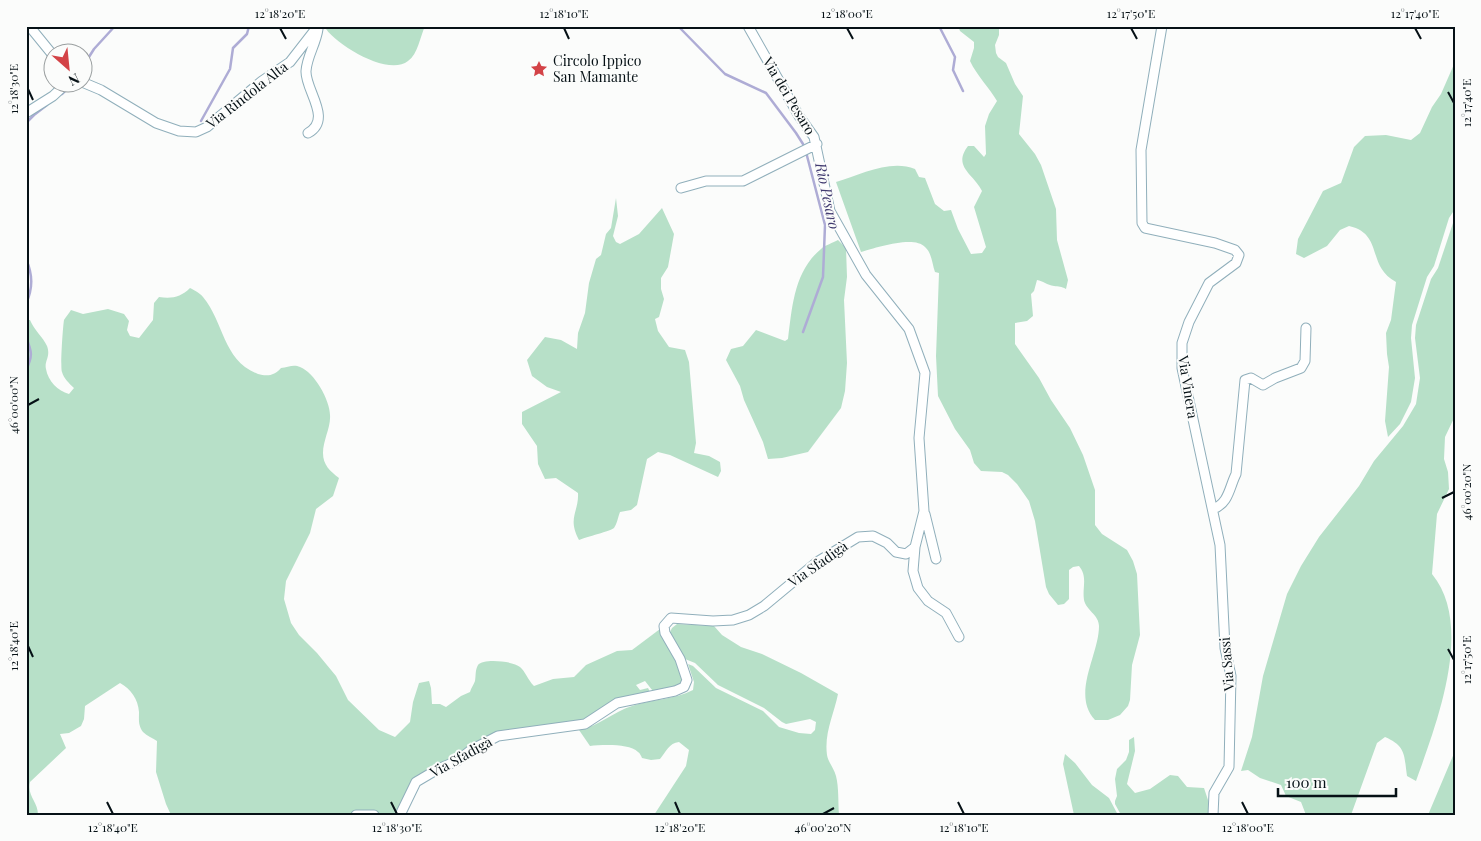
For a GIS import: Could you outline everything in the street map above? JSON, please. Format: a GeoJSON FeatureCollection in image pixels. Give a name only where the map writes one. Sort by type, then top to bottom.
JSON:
{"type":"FeatureCollection","features":[{"type":"Feature","properties":{"kind":"street"},"geometry":{"type":"LineString","coordinates":[[30,26],[43,42]]}},
{"type":"Feature","properties":{"kind":"street","name":"Via Rindola Alta"},"geometry":{"type":"LineString","coordinates":[[92,87],[156,123],[179,131],[196,132],[208,127],[262,80],[290,62],[318,26]]}},
{"type":"Feature","properties":{"kind":"street"},"geometry":{"type":"LineString","coordinates":[[308,133],[316,127],[318,119],[318,106],[306,76],[308,59],[317,39],[318,26]]}},
{"type":"Feature","properties":{"kind":"street","name":"Via dei Pesaro"},"geometry":{"type":"LineString","coordinates":[[681,188],[706,182],[743,181],[817,144],[748,26]]}},
{"type":"Feature","properties":{"kind":"street","name":"Via Vinera"},"geometry":{"type":"LineString","coordinates":[[1162,26],[1140,150],[1142,223],[1145,228],[1215,243],[1235,250],[1239,256],[1236,263],[1209,283],[1188,322],[1182,343],[1182,368],[1213,509]]}},
{"type":"Feature","properties":{"kind":"street"},"geometry":{"type":"LineString","coordinates":[[26,113],[57,92]]}},
{"type":"Feature","properties":{"kind":"street"},"geometry":{"type":"LineString","coordinates":[[817,144],[830,210],[866,275],[909,329],[925,373],[919,438],[924,511],[936,559]]}},
{"type":"Feature","properties":{"kind":"street"},"geometry":{"type":"LineString","coordinates":[[1213,509],[1225,502],[1236,474],[1245,380],[1252,378],[1263,385],[1301,368],[1305,361],[1306,328]]}},
{"type":"Feature","properties":{"kind":"street","name":"Via Sassi"},"geometry":{"type":"LineString","coordinates":[[1213,509],[1220,545],[1225,648],[1231,676],[1229,767],[1214,793],[1213,815]]}},
{"type":"Feature","properties":{"kind":"street"},"geometry":{"type":"LineString","coordinates":[[924,511],[915,547],[913,571],[918,588],[928,602],[946,613],[959,636]]}},
{"type":"Feature","properties":{"kind":"street","name":"Via Sfadigà"},"geometry":{"type":"LineString","coordinates":[[400,815],[416,782],[438,769],[457,761],[471,750],[498,736],[585,724],[617,703],[674,691],[684,686],[687,680],[684,669],[665,633],[664,626],[671,618],[713,621],[733,620],[749,615],[764,606],[817,562],[858,537],[873,536],[896,552],[906,554],[915,547]]}},
{"type":"Feature","properties":{"kind":"street"},"geometry":{"type":"LineString","coordinates":[[356,815],[374,815]]}},
{"type":"Feature","properties":{"kind":"green space"},"geometry":{"type":"Polygon","coordinates":[[[324,26],[425,26],[411,58],[399,65],[388,65],[375,62],[350,49],[324,26]]]}},
{"type":"Feature","properties":{"kind":"green space"},"geometry":{"type":"Polygon","coordinates":[[[958,26],[999,26],[999,35],[995,45],[996,53],[1006,63],[1015,84],[1023,96],[1019,134],[1041,165],[1056,209],[1057,240],[1068,280],[1066,289],[1037,280],[1034,291],[1031,294],[1033,316],[1027,321],[1015,323],[1015,344],[1070,428],[1083,455],[1095,490],[1095,525],[1102,534],[1127,550],[1137,574],[1140,635],[1132,665],[1130,700],[1128,706],[1120,715],[1108,720],[1095,720],[1088,710],[1086,686],[1099,626],[1097,619],[1085,604],[1082,570],[1079,566],[1069,570],[1069,599],[1064,604],[1058,605],[1046,587],[1035,521],[1029,501],[1008,475],[1002,472],[981,471],[974,463],[970,450],[955,429],[938,396],[936,356],[939,273],[935,272],[929,252],[920,244],[904,242],[861,252],[836,182],[885,167],[905,166],[915,169],[919,177],[925,178],[935,204],[944,211],[951,210],[971,254],[982,253],[986,247],[974,207],[982,191],[966,170],[962,160],[968,146],[974,146],[984,157],[986,154],[985,126],[989,114],[997,101],[970,61],[974,42],[960,31],[958,26]]]}},
{"type":"Feature","properties":{"kind":"green space"},"geometry":{"type":"Polygon","coordinates":[[[1455,62],[1455,209],[1449,218],[1434,266],[1427,277],[1412,325],[1411,338],[1415,378],[1411,402],[1400,424],[1388,437],[1385,421],[1389,367],[1386,333],[1391,320],[1396,282],[1381,268],[1371,243],[1360,230],[1349,226],[1340,230],[1327,246],[1304,258],[1296,254],[1298,239],[1323,191],[1341,183],[1354,147],[1365,136],[1386,135],[1411,140],[1420,133],[1432,107],[1441,94],[1455,62]]]}},
{"type":"Feature","properties":{"kind":"green space"},"geometry":{"type":"Polygon","coordinates":[[[616,198],[618,216],[613,236],[616,242],[620,244],[639,234],[662,208],[674,234],[668,267],[661,278],[661,289],[664,299],[659,317],[655,319],[658,331],[669,347],[685,350],[689,362],[696,443],[694,453],[709,456],[720,462],[721,471],[718,477],[670,455],[658,452],[647,459],[637,505],[631,510],[620,512],[614,528],[579,540],[574,526],[578,493],[556,478],[545,479],[538,464],[537,446],[522,424],[522,412],[561,392],[547,387],[532,376],[527,360],[545,337],[561,340],[577,349],[578,333],[585,313],[589,283],[596,259],[601,255],[606,234],[611,228],[616,198]]]}},
{"type":"Feature","properties":{"kind":"green space"},"geometry":{"type":"Polygon","coordinates":[[[1455,217],[1455,416],[1445,437],[1444,459],[1448,472],[1449,489],[1437,514],[1432,574],[1444,596],[1450,620],[1451,648],[1448,676],[1441,705],[1416,781],[1407,776],[1403,752],[1397,744],[1385,737],[1377,743],[1351,815],[1306,815],[1301,802],[1286,796],[1281,785],[1260,778],[1248,770],[1241,771],[1252,737],[1263,676],[1287,594],[1301,566],[1319,537],[1359,486],[1374,461],[1403,426],[1416,404],[1420,378],[1415,338],[1416,325],[1431,279],[1438,268],[1455,217]]]}},
{"type":"Feature","properties":{"kind":"green space"},"geometry":{"type":"Polygon","coordinates":[[[838,240],[846,248],[847,277],[844,300],[847,363],[845,391],[841,408],[808,452],[768,459],[740,386],[726,360],[731,349],[743,346],[756,330],[785,341],[788,339],[793,303],[805,268],[821,249],[838,240]]]}},
{"type":"Feature","properties":{"kind":"green space"},"geometry":{"type":"Polygon","coordinates":[[[190,288],[199,293],[210,307],[231,351],[246,368],[258,374],[268,375],[274,374],[281,368],[298,366],[311,374],[316,380],[327,402],[330,420],[323,448],[323,457],[328,467],[339,478],[333,496],[316,509],[310,533],[286,581],[284,599],[291,623],[299,635],[336,676],[348,700],[379,730],[395,737],[410,722],[413,702],[419,683],[429,681],[432,704],[440,704],[446,707],[470,692],[475,681],[477,667],[481,663],[498,661],[516,665],[522,669],[534,686],[553,679],[574,677],[586,665],[617,651],[632,650],[664,626],[678,656],[684,687],[656,695],[645,681],[636,685],[640,690],[648,688],[652,696],[624,703],[598,718],[505,735],[425,775],[399,815],[171,815],[156,772],[157,741],[143,732],[135,699],[131,691],[120,683],[85,706],[84,719],[81,726],[69,733],[60,734],[66,748],[30,782],[30,792],[38,810],[38,815],[26,815],[26,320],[30,320],[47,346],[46,366],[49,378],[57,388],[69,394],[74,388],[67,381],[61,369],[61,355],[64,320],[71,310],[83,314],[108,309],[124,314],[129,321],[127,330],[130,336],[139,338],[153,320],[154,303],[159,297],[176,297],[190,288]]]}},
{"type":"Feature","properties":{"kind":"green space"},"geometry":{"type":"Polygon","coordinates":[[[677,624],[714,626],[722,635],[741,647],[762,654],[838,694],[828,731],[826,747],[837,781],[839,815],[654,815],[686,766],[689,750],[679,742],[670,746],[660,759],[651,760],[642,758],[639,752],[628,747],[615,745],[590,746],[579,730],[632,706],[678,696],[693,690],[694,682],[688,664],[693,666],[716,688],[763,711],[779,727],[799,733],[811,734],[815,730],[816,722],[810,719],[786,724],[764,708],[718,685],[695,663],[685,659],[670,632],[677,624]]]}},
{"type":"Feature","properties":{"kind":"green space"},"geometry":{"type":"Polygon","coordinates":[[[1134,737],[1135,751],[1127,784],[1135,793],[1150,789],[1170,775],[1178,776],[1187,787],[1204,788],[1213,815],[1121,815],[1115,804],[1117,796],[1115,779],[1117,769],[1126,760],[1129,752],[1129,740],[1134,737]]]}},
{"type":"Feature","properties":{"kind":"green space"},"geometry":{"type":"Polygon","coordinates":[[[1455,751],[1455,815],[1428,815],[1455,751]]]}},
{"type":"Feature","properties":{"kind":"green space"},"geometry":{"type":"Polygon","coordinates":[[[1065,754],[1075,763],[1092,785],[1109,798],[1118,815],[1074,815],[1063,764],[1065,754]]]}},
{"type":"Feature","properties":{"kind":"waterway"},"geometry":{"type":"LineString","coordinates":[[92,52],[115,26]]}},
{"type":"Feature","properties":{"kind":"waterway"},"geometry":{"type":"LineString","coordinates":[[201,121],[230,69],[233,48],[247,34],[249,26]]}},
{"type":"Feature","properties":{"kind":"waterway","name":"Rio Pesaro"},"geometry":{"type":"LineString","coordinates":[[678,26],[725,74],[766,93],[803,144]]}},
{"type":"Feature","properties":{"kind":"waterway"},"geometry":{"type":"LineString","coordinates":[[939,26],[955,57],[953,70],[963,91]]}},
{"type":"Feature","properties":{"kind":"waterway"},"geometry":{"type":"LineString","coordinates":[[26,123],[47,105]]}},
{"type":"Feature","properties":{"kind":"waterway","name":"Rio Pesaro"},"geometry":{"type":"LineString","coordinates":[[803,332],[823,277],[825,225],[806,152]]}},
{"type":"Feature","properties":{"kind":"waterway"},"geometry":{"type":"LineString","coordinates":[[26,259],[31,282],[26,304]]}},
{"type":"Feature","properties":{"kind":"waterway"},"geometry":{"type":"LineString","coordinates":[[26,337],[31,354],[26,370]]}},
{"type":"Feature","properties":{"kind":"place","name":"Circolo Ippico San Mamante"},"geometry":{"type":"Point","coordinates":[539,69]}}]}
